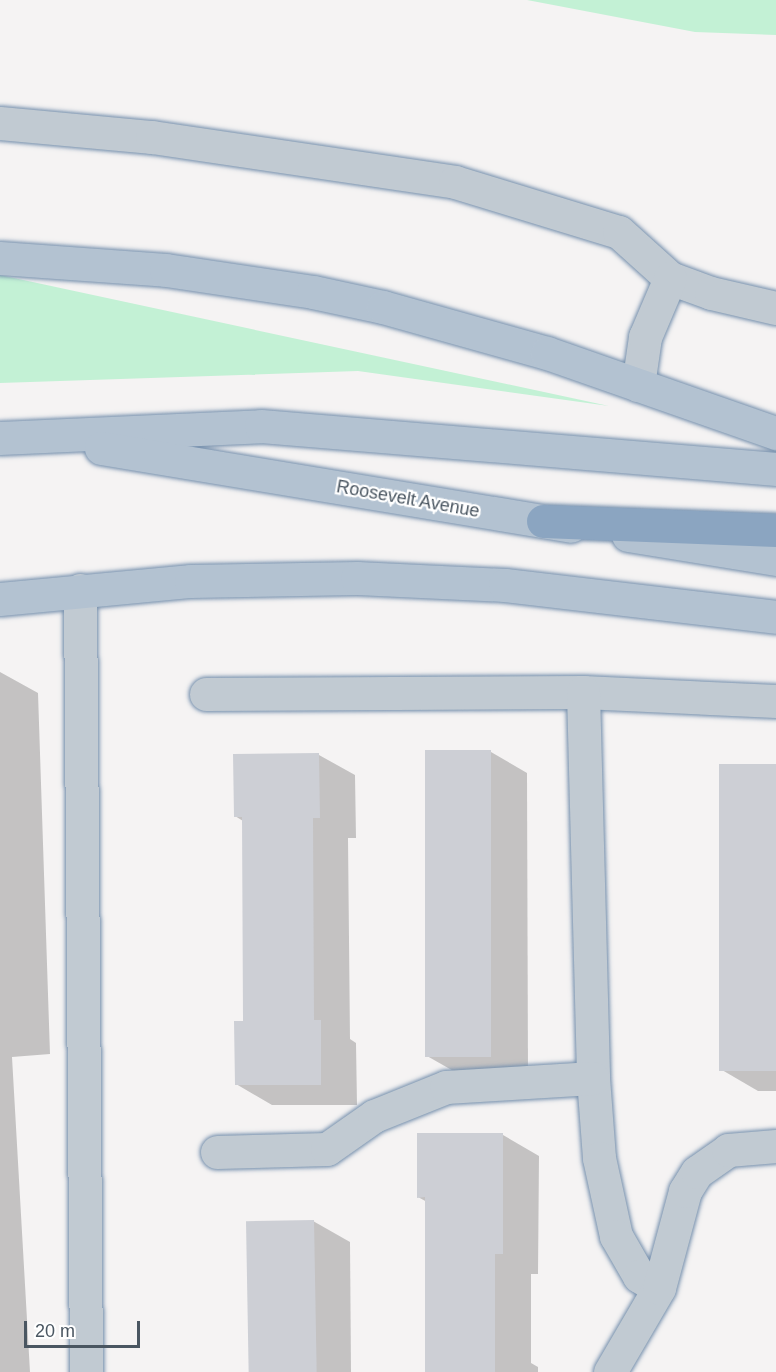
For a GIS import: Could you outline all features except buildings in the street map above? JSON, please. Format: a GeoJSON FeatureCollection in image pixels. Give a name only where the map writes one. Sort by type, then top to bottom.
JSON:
{"type":"FeatureCollection","features":[{"type":"Feature","properties":{"kind":"highway"},"geometry":{"type":"LineString","coordinates":[[543,521],[776,530]]}},
{"type":"Feature","properties":{"kind":"main road"},"geometry":{"type":"LineString","coordinates":[[0,258],[166,270],[313,292],[457,326],[776,433]]}},
{"type":"Feature","properties":{"kind":"main road","name":"Roosevelt Avenue"},"geometry":{"type":"LineString","coordinates":[[0,438],[40,438],[261,426],[776,469]]}},
{"type":"Feature","properties":{"kind":"main road","name":"Roosevelt Avenue"},"geometry":{"type":"LineString","coordinates":[[40,438],[776,559]]}},
{"type":"Feature","properties":{"kind":"main road"},"geometry":{"type":"LineString","coordinates":[[0,599],[81,590],[278,579],[441,581],[776,616]]}},
{"type":"Feature","properties":{"kind":"street"},"geometry":{"type":"LineString","coordinates":[[0,123],[152,137],[455,182],[619,232],[670,278],[711,293],[776,308]]}},
{"type":"Feature","properties":{"kind":"street"},"geometry":{"type":"LineString","coordinates":[[638,385],[645,337],[670,278]]}},
{"type":"Feature","properties":{"kind":"street"},"geometry":{"type":"LineString","coordinates":[[81,590],[86,1372]]}},
{"type":"Feature","properties":{"kind":"street"},"geometry":{"type":"LineString","coordinates":[[583,692],[593,1078],[599,1158],[616,1236],[639,1276],[658,1288]]}},
{"type":"Feature","properties":{"kind":"street"},"geometry":{"type":"LineString","coordinates":[[206,694],[583,692],[776,701]]}},
{"type":"Feature","properties":{"kind":"street"},"geometry":{"type":"LineString","coordinates":[[217,1152],[327,1149],[374,1116],[446,1087],[593,1078]]}},
{"type":"Feature","properties":{"kind":"street"},"geometry":{"type":"LineString","coordinates":[[610,1372],[658,1288],[685,1191],[697,1172],[728,1150],[776,1146]]}},
{"type":"Feature","properties":{"kind":"green space"},"geometry":{"type":"Polygon","coordinates":[[[527,0],[776,0],[776,35],[695,32],[527,0]]]}},
{"type":"Feature","properties":{"kind":"green space"},"geometry":{"type":"Polygon","coordinates":[[[0,275],[609,406],[358,371],[0,383],[0,275]]]}}]}
